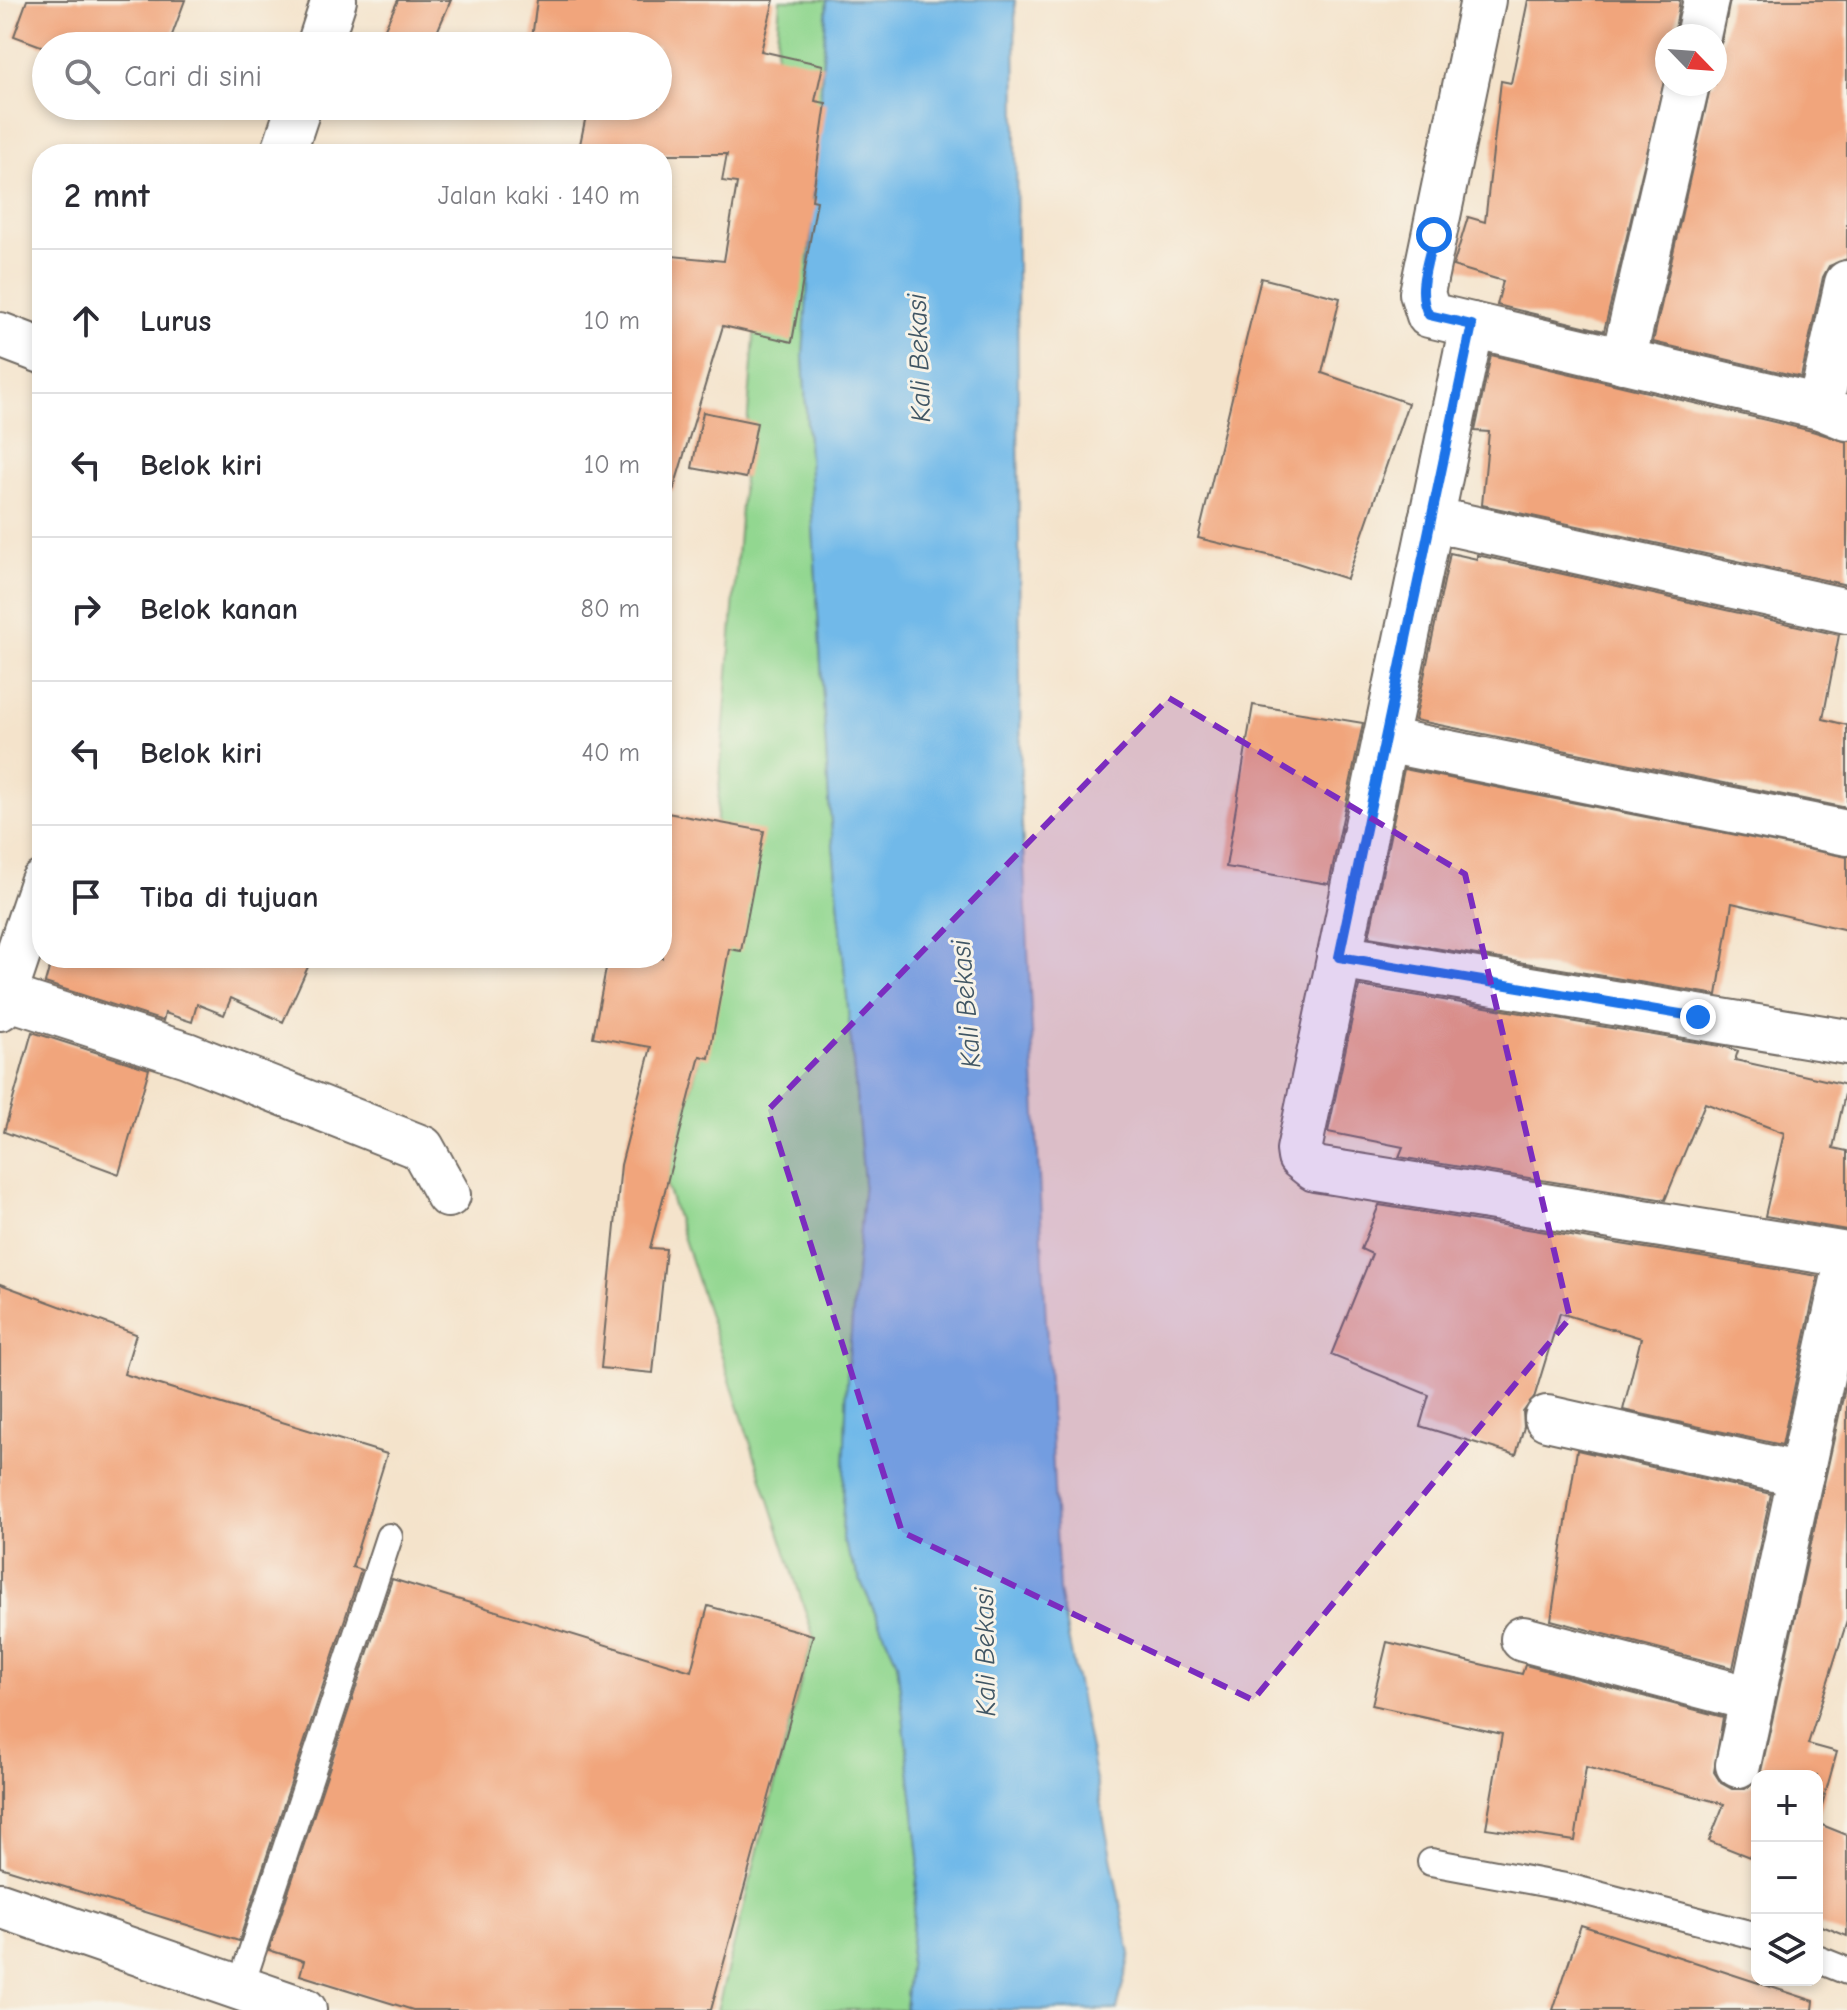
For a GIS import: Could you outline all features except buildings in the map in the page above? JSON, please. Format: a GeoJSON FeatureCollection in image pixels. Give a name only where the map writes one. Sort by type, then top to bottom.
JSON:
{"type":"FeatureCollection","features":[{"type":"Feature","properties":{"kind":"street"},"geometry":{"type":"LineString","coordinates":[[324,32],[334,0]]}},
{"type":"Feature","properties":{"kind":"street"},"geometry":{"type":"LineString","coordinates":[[1483,0],[1422,293],[1429,315],[1833,413],[1847,283]]}},
{"type":"Feature","properties":{"kind":"street"},"geometry":{"type":"LineString","coordinates":[[1701,24],[1706,0]]}},
{"type":"Feature","properties":{"kind":"street"},"geometry":{"type":"LineString","coordinates":[[1623,361],[1684,96]]}},
{"type":"Feature","properties":{"kind":"street"},"geometry":{"type":"LineString","coordinates":[[286,144],[294,120]]}},
{"type":"Feature","properties":{"kind":"street"},"geometry":{"type":"LineString","coordinates":[[1472,325],[1299,1150],[1304,1163],[1847,1255]]}},
{"type":"Feature","properties":{"kind":"street"},"geometry":{"type":"LineString","coordinates":[[0,335],[32,347]]}},
{"type":"Feature","properties":{"kind":"street"},"geometry":{"type":"LineString","coordinates":[[1431,519],[1847,611]]}},
{"type":"Feature","properties":{"kind":"street"},"geometry":{"type":"LineString","coordinates":[[1385,740],[1847,833]]}},
{"type":"Feature","properties":{"kind":"street"},"geometry":{"type":"LineString","coordinates":[[32,912],[1,1000],[187,1055],[422,1148],[448,1195]]}},
{"type":"Feature","properties":{"kind":"street"},"geometry":{"type":"LineString","coordinates":[[1339,957],[1847,1042]]}},
{"type":"Feature","properties":{"kind":"street"},"geometry":{"type":"LineString","coordinates":[[1738,1765],[1847,1261]]}},
{"type":"Feature","properties":{"kind":"street"},"geometry":{"type":"LineString","coordinates":[[1547,1418],[1801,1475]]}},
{"type":"Feature","properties":{"kind":"street"},"geometry":{"type":"LineString","coordinates":[[1523,1639],[1752,1699]]}},
{"type":"Feature","properties":{"kind":"street"},"geometry":{"type":"LineString","coordinates":[[0,1905],[239,1991],[304,2010]]}},
{"type":"Feature","properties":{"kind":"lane"},"geometry":{"type":"LineString","coordinates":[[239,1991],[389,1537]]}},
{"type":"Feature","properties":{"kind":"lane"},"geometry":{"type":"LineString","coordinates":[[1431,1862],[1571,1888],[1751,1934]]}},
{"type":"Feature","properties":{"kind":"lane"},"geometry":{"type":"LineString","coordinates":[[1823,1961],[1847,1971]]}},
{"type":"Feature","properties":{"kind":"highlighted area"},"geometry":{"type":"Polygon","coordinates":[[[1169,698],[1465,874],[1570,1318],[1253,1700],[902,1532],[768,1110],[1169,698]]]}},
{"type":"Feature","properties":{"kind":"green space"},"geometry":{"type":"Polygon","coordinates":[[[780,0],[827,0],[803,356],[829,801],[864,1182],[847,1379],[842,1539],[897,1662],[919,1857],[905,2010],[717,2010],[813,1635],[666,1184],[698,1063],[780,0]]]}},
{"type":"Feature","properties":{"kind":"water","name":"Kali Bekasi"},"geometry":{"type":"Polygon","coordinates":[[[827,0],[1015,0],[1021,804],[1059,1591],[1130,1954],[1117,2010],[905,2010],[919,1857],[897,1662],[842,1539],[847,1379],[864,1182],[829,801],[803,356],[827,0]]]}},
{"type":"Feature","properties":{"kind":"route"},"geometry":{"type":"LineString","coordinates":[[1434,235],[1422,293],[1424,307],[1429,315],[1472,325],[1339,957],[1698,1017]]}}]}
